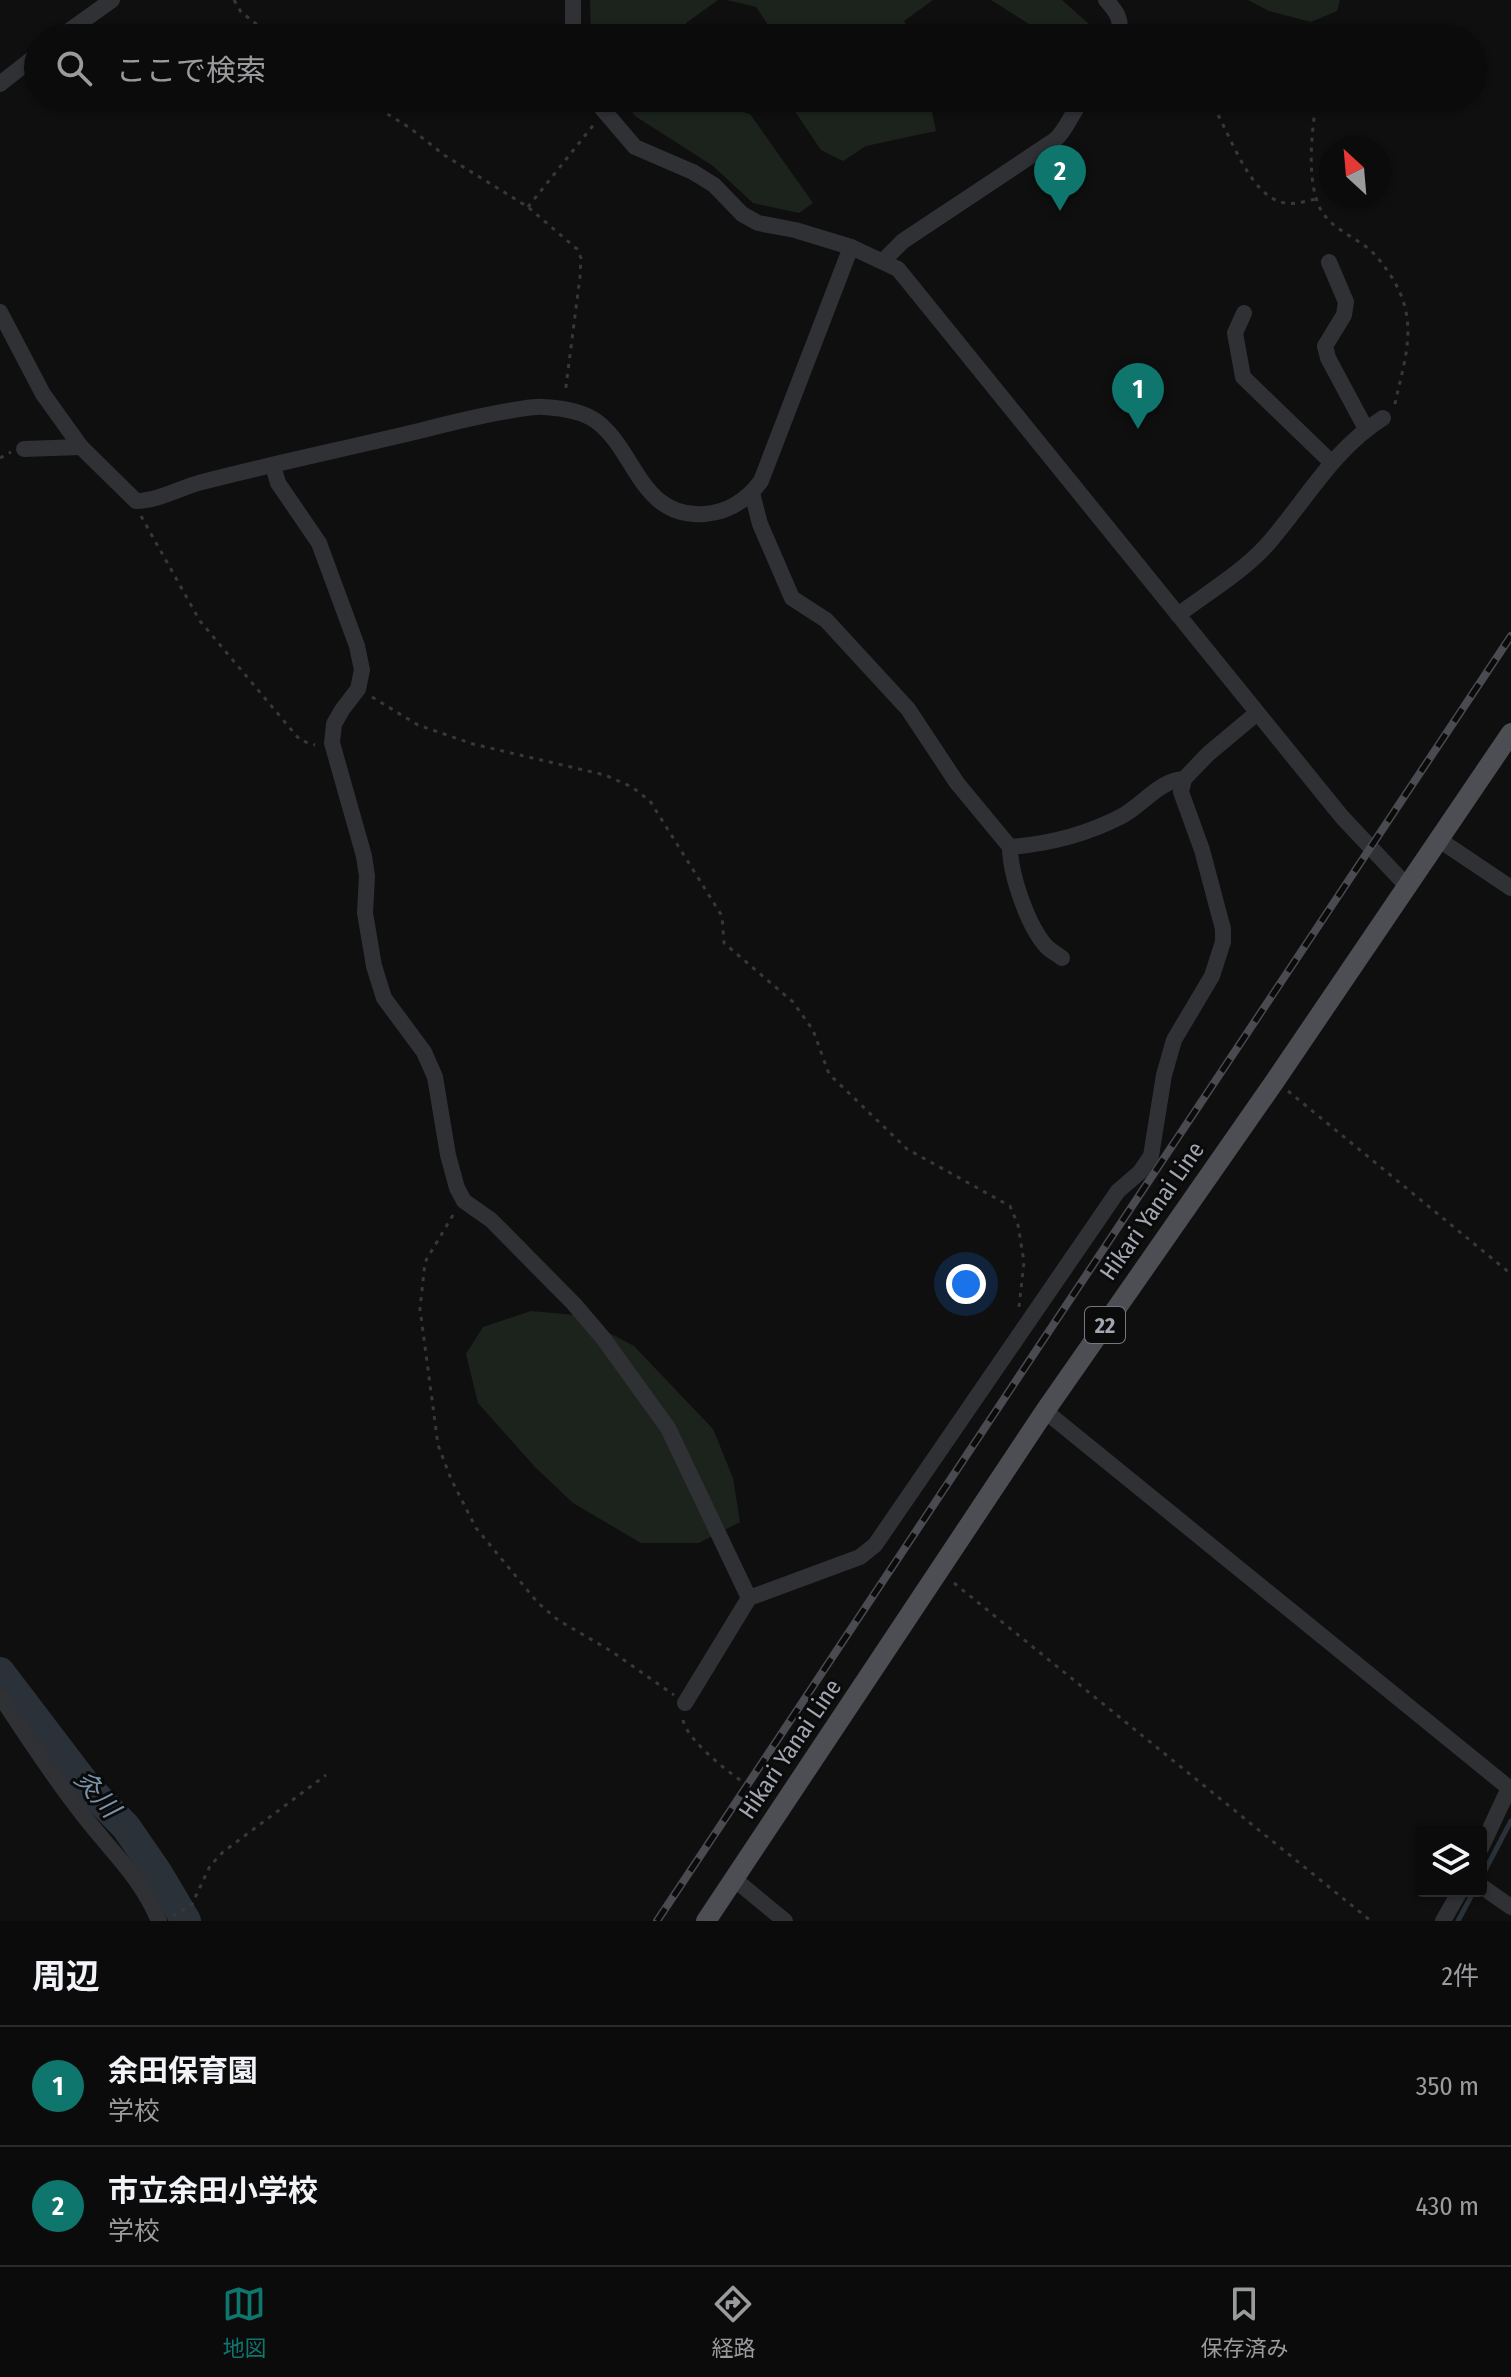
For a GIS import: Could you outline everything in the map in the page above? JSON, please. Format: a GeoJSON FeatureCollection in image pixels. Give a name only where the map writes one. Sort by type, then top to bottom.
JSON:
{"type":"FeatureCollection","features":[{"type":"Feature","properties":{"kind":"main road","name":"Hikari Yanai Line"},"geometry":{"type":"LineString","coordinates":[[706,1921],[1045,1411],[1275,1081],[1511,733]]}},
{"type":"Feature","properties":{"kind":"street"},"geometry":{"type":"LineString","coordinates":[[79,24],[112,0]]}},
{"type":"Feature","properties":{"kind":"street"},"geometry":{"type":"LineString","coordinates":[[573,0],[573,24]]}},
{"type":"Feature","properties":{"kind":"street"},"geometry":{"type":"LineString","coordinates":[[1106,0],[1117,12],[1122,24]]}},
{"type":"Feature","properties":{"kind":"street"},"geometry":{"type":"LineString","coordinates":[[0,84],[24,65]]}},
{"type":"Feature","properties":{"kind":"street"},"geometry":{"type":"LineString","coordinates":[[883,261],[903,241],[1055,140],[1066,130],[1074,112]]}},
{"type":"Feature","properties":{"kind":"street"},"geometry":{"type":"LineString","coordinates":[[604,113],[635,147],[714,185],[742,214],[758,223],[795,230],[851,247],[898,269],[1342,817],[1406,885]]}},
{"type":"Feature","properties":{"kind":"street"},"geometry":{"type":"LineString","coordinates":[[0,312],[43,394],[81,447],[136,501],[191,484],[486,415],[541,406],[594,419],[609,433],[653,497],[674,509],[697,515],[732,508],[752,493],[766,470],[851,247]]}},
{"type":"Feature","properties":{"kind":"street"},"geometry":{"type":"LineString","coordinates":[[1329,262],[1346,302],[1344,315],[1325,346],[1328,358],[1366,429]]}},
{"type":"Feature","properties":{"kind":"street"},"geometry":{"type":"LineString","coordinates":[[1244,313],[1235,333],[1243,377],[1331,462]]}},
{"type":"Feature","properties":{"kind":"street"},"geometry":{"type":"LineString","coordinates":[[1178,615],[1265,546],[1331,462],[1366,429],[1383,418]]}},
{"type":"Feature","properties":{"kind":"street"},"geometry":{"type":"LineString","coordinates":[[24,449],[81,447]]}},
{"type":"Feature","properties":{"kind":"street"},"geometry":{"type":"LineString","coordinates":[[273,466],[278,483],[319,543],[357,646],[362,670],[358,689],[334,724],[332,743],[364,856],[367,876],[365,913],[374,966],[384,998],[424,1052],[435,1077],[448,1155],[457,1188],[464,1201],[491,1220],[574,1304],[652,1404],[668,1428],[749,1598]]}},
{"type":"Feature","properties":{"kind":"street"},"geometry":{"type":"LineString","coordinates":[[752,493],[760,524],[792,598],[826,620],[908,709],[957,783],[1010,847],[1021,895],[1034,928],[1047,947],[1062,958]]}},
{"type":"Feature","properties":{"kind":"street"},"geometry":{"type":"LineString","coordinates":[[1010,847],[1062,840],[1124,815],[1166,784],[1184,779],[1208,754],[1257,713]]}},
{"type":"Feature","properties":{"kind":"street"},"geometry":{"type":"LineString","coordinates":[[685,1703],[749,1598],[860,1557],[875,1545],[1118,1191],[1140,1172],[1151,1156],[1164,1075],[1174,1040],[1212,976],[1223,942],[1223,929],[1202,850],[1181,792],[1184,779]]}},
{"type":"Feature","properties":{"kind":"street"},"geometry":{"type":"LineString","coordinates":[[1438,839],[1511,888]]}},
{"type":"Feature","properties":{"kind":"street"},"geometry":{"type":"LineString","coordinates":[[1045,1411],[1509,1788],[1487,1835]]}},
{"type":"Feature","properties":{"kind":"street"},"geometry":{"type":"LineString","coordinates":[[0,1696],[78,1809],[122,1859],[164,1920]]}},
{"type":"Feature","properties":{"kind":"street"},"geometry":{"type":"LineString","coordinates":[[734,1879],[785,1921]]}},
{"type":"Feature","properties":{"kind":"street"},"geometry":{"type":"LineString","coordinates":[[1487,1890],[1511,1907]]}},
{"type":"Feature","properties":{"kind":"street"},"geometry":{"type":"LineString","coordinates":[[1443,1921],[1457,1897]]}},
{"type":"Feature","properties":{"kind":"path"},"geometry":{"type":"LineString","coordinates":[[234,0],[241,12],[256,24]]}},
{"type":"Feature","properties":{"kind":"path"},"geometry":{"type":"LineString","coordinates":[[384,112],[444,155],[528,207],[577,249],[581,258],[562,410]]}},
{"type":"Feature","properties":{"kind":"path"},"geometry":{"type":"LineString","coordinates":[[1217,112],[1239,161],[1270,196],[1281,203],[1316,199]]}},
{"type":"Feature","properties":{"kind":"path"},"geometry":{"type":"LineString","coordinates":[[1316,112],[1312,154],[1316,199],[1327,220],[1380,260],[1396,282],[1407,306],[1406,356],[1393,410],[1383,418]]}},
{"type":"Feature","properties":{"kind":"path"},"geometry":{"type":"LineString","coordinates":[[528,207],[604,113]]}},
{"type":"Feature","properties":{"kind":"path"},"geometry":{"type":"LineString","coordinates":[[136,501],[147,530],[200,621],[224,652],[300,740],[313,746],[332,743]]}},
{"type":"Feature","properties":{"kind":"path"},"geometry":{"type":"LineString","coordinates":[[358,689],[418,725],[473,744],[605,775],[632,787],[650,801],[722,916],[724,943],[793,1002],[813,1030],[829,1074],[907,1149],[1010,1206],[1018,1225],[1024,1262],[1018,1314]]}},
{"type":"Feature","properties":{"kind":"path"},"geometry":{"type":"LineString","coordinates":[[1275,1081],[1511,1274]]}},
{"type":"Feature","properties":{"kind":"path"},"geometry":{"type":"LineString","coordinates":[[464,1201],[447,1223],[425,1262],[420,1309],[438,1445],[476,1528],[538,1603],[558,1620],[611,1651],[685,1703],[682,1723],[698,1746],[740,1781],[783,1807]]}},
{"type":"Feature","properties":{"kind":"path"},"geometry":{"type":"LineString","coordinates":[[940,1571],[1371,1921]]}},
{"type":"Feature","properties":{"kind":"path"},"geometry":{"type":"LineString","coordinates":[[164,1920],[192,1904],[210,1866],[223,1852],[326,1775]]}},
{"type":"Feature","properties":{"kind":"shaded area"},"geometry":{"type":"Polygon","coordinates":[[[590,0],[718,0],[686,24],[591,24],[590,0]]]}},
{"type":"Feature","properties":{"kind":"shaded area"},"geometry":{"type":"Polygon","coordinates":[[[727,0],[933,0],[904,21],[905,24],[768,24],[756,7],[727,0]]]}},
{"type":"Feature","properties":{"kind":"shaded area"},"geometry":{"type":"Polygon","coordinates":[[[991,0],[1062,0],[1089,24],[1029,24],[991,0]]]}},
{"type":"Feature","properties":{"kind":"shaded area"},"geometry":{"type":"Polygon","coordinates":[[[1248,0],[1340,0],[1337,11],[1311,22],[1269,11],[1248,0]]]}},
{"type":"Feature","properties":{"kind":"shaded area"},"geometry":{"type":"Polygon","coordinates":[[[632,112],[750,114],[813,203],[799,213],[753,203],[713,166],[632,112]]]}},
{"type":"Feature","properties":{"kind":"shaded area"},"geometry":{"type":"Polygon","coordinates":[[[795,112],[932,112],[936,131],[866,146],[843,161],[821,150],[795,112]]]}},
{"type":"Feature","properties":{"kind":"shaded area"},"geometry":{"type":"Polygon","coordinates":[[[531,1311],[575,1315],[634,1346],[713,1429],[733,1478],[740,1522],[699,1543],[641,1543],[573,1503],[535,1467],[478,1403],[466,1354],[483,1327],[531,1311]]]}},
{"type":"Feature","properties":{"kind":"waterway","name":"灸川"},"geometry":{"type":"LineString","coordinates":[[0,1672],[89,1789],[126,1827],[186,1921]]}},
{"type":"Feature","properties":{"kind":"waterway"},"geometry":{"type":"LineString","coordinates":[[1487,1867],[1511,1821]]}},
{"type":"Feature","properties":{"kind":"waterway"},"geometry":{"type":"LineString","coordinates":[[1458,1921],[1471,1897]]}},
{"type":"Feature","properties":{"kind":"railway"},"geometry":{"type":"LineString","coordinates":[[657,1921],[1511,636]]}},
{"type":"Feature","properties":{"kind":"place","name":"市立余田小学校"},"geometry":{"type":"Point","coordinates":[1060,211]}},
{"type":"Feature","properties":{"kind":"place","name":"余田保育園"},"geometry":{"type":"Point","coordinates":[1138,429]}}]}
